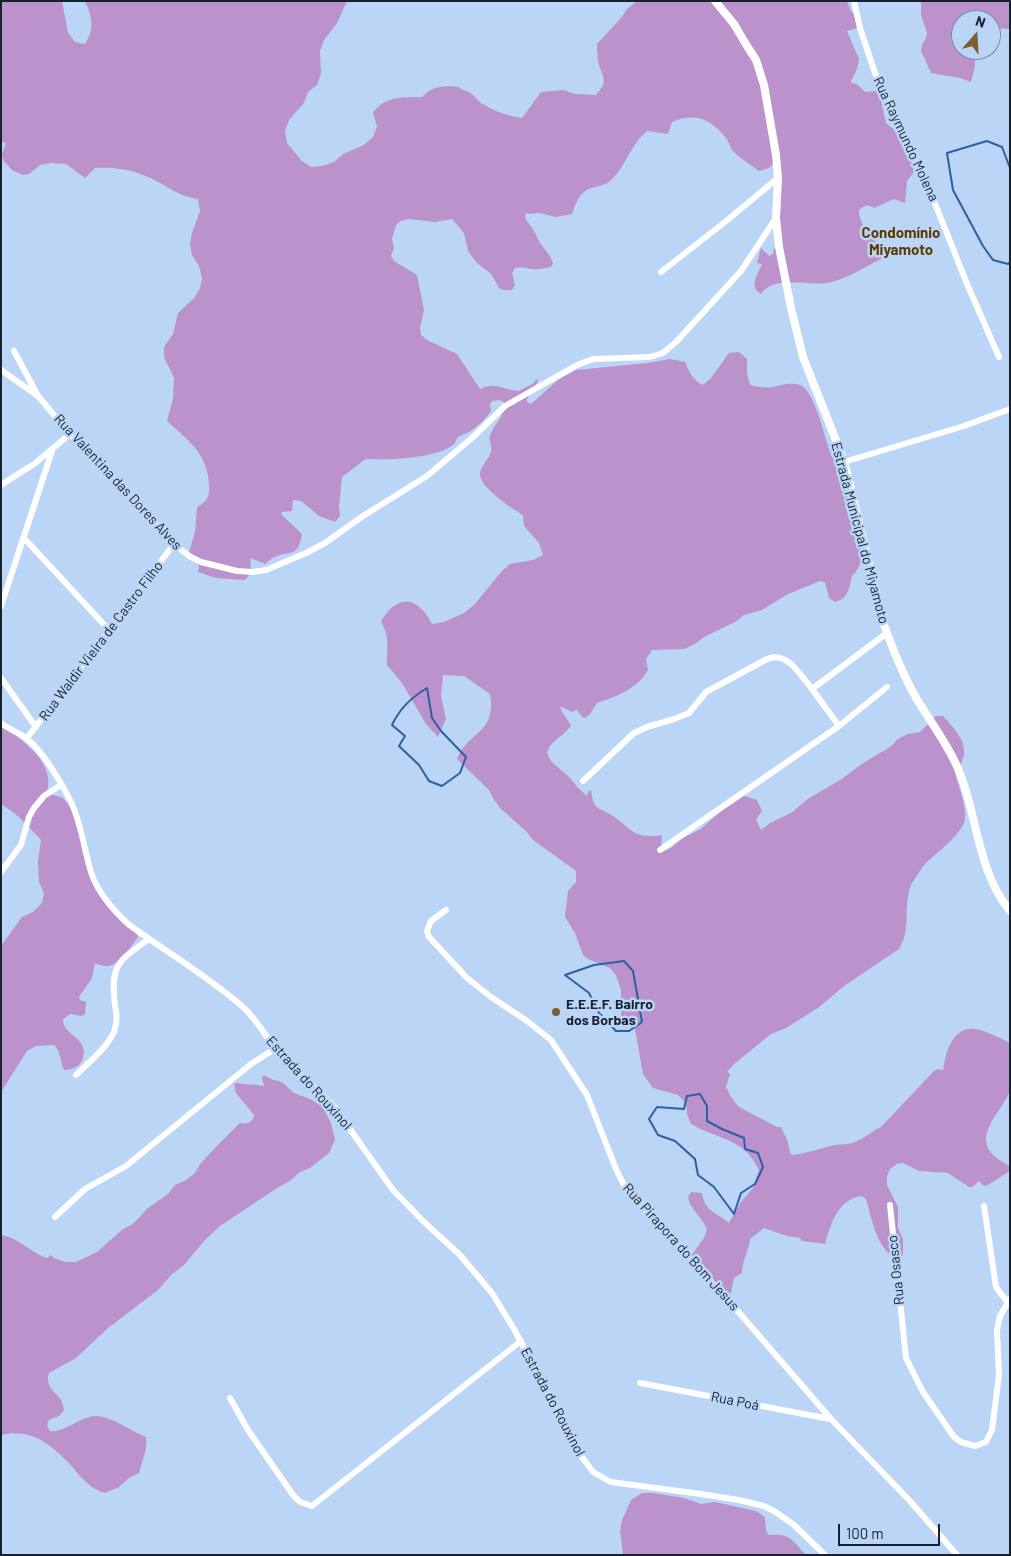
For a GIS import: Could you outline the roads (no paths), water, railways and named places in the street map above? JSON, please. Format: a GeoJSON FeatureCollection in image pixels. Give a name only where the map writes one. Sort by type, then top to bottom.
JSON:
{"type":"FeatureCollection","features":[{"type":"Feature","properties":{"kind":"street","name":"Estrada Municipal do Miyamoto"},"geometry":{"type":"LineString","coordinates":[[715,1],[734,24],[756,60],[760,72],[772,128],[778,178],[776,218],[779,247],[791,308],[803,357],[844,462],[887,632],[914,695],[954,761],[966,792],[986,869],[993,886],[1010,911]]}},
{"type":"Feature","properties":{"kind":"street","name":"Rua Raymundo Molena"},"geometry":{"type":"LineString","coordinates":[[854,1],[860,28],[875,73],[934,201],[966,284],[999,357]]}},
{"type":"Feature","properties":{"kind":"street"},"geometry":{"type":"LineString","coordinates":[[661,272],[778,178]]}},
{"type":"Feature","properties":{"kind":"street","name":"Rua Valentina das Dores Alves"},"geometry":{"type":"LineString","coordinates":[[1,370],[38,396],[70,434],[121,485],[174,544],[189,556],[201,562],[237,571],[253,572],[266,570],[325,543],[363,516],[427,476],[472,438],[505,406],[577,364],[593,359],[650,357],[663,353],[676,342],[742,271],[776,218]]}},
{"type":"Feature","properties":{"kind":"street"},"geometry":{"type":"LineString","coordinates":[[14,352],[38,396]]}},
{"type":"Feature","properties":{"kind":"street"},"geometry":{"type":"LineString","coordinates":[[844,462],[964,426],[1010,409]]}},
{"type":"Feature","properties":{"kind":"street"},"geometry":{"type":"LineString","coordinates":[[1,485],[52,451],[70,434]]}},
{"type":"Feature","properties":{"kind":"street"},"geometry":{"type":"LineString","coordinates":[[1,606],[52,451]]}},
{"type":"Feature","properties":{"kind":"street"},"geometry":{"type":"LineString","coordinates":[[24,538],[109,630]]}},
{"type":"Feature","properties":{"kind":"street","name":"Rua Waldir Vieira de Castro Filho"},"geometry":{"type":"LineString","coordinates":[[27,738],[174,544]]}},
{"type":"Feature","properties":{"kind":"street"},"geometry":{"type":"LineString","coordinates":[[812,689],[887,632]]}},
{"type":"Feature","properties":{"kind":"street"},"geometry":{"type":"LineString","coordinates":[[583,781],[634,733],[646,727],[689,713],[706,692],[773,657],[784,658],[790,663],[839,726]]}},
{"type":"Feature","properties":{"kind":"street"},"geometry":{"type":"LineString","coordinates":[[1,678],[36,727]]}},
{"type":"Feature","properties":{"kind":"street"},"geometry":{"type":"LineString","coordinates":[[660,850],[839,726],[886,687]]}},
{"type":"Feature","properties":{"kind":"street","name":"Estrada do Rouxinol"},"geometry":{"type":"LineString","coordinates":[[1,723],[27,738],[45,760],[61,785],[77,816],[93,876],[98,887],[118,916],[234,1000],[252,1016],[276,1048],[335,1108],[394,1190],[460,1255],[483,1282],[521,1341],[582,1457],[593,1472],[611,1482],[652,1486],[739,1500],[764,1506],[794,1525],[825,1555]]}},
{"type":"Feature","properties":{"kind":"street"},"geometry":{"type":"LineString","coordinates":[[1,872],[20,845],[34,808],[44,796],[61,785]]}},
{"type":"Feature","properties":{"kind":"street","name":"Rua Pirapora do Bom Jesus"},"geometry":{"type":"LineString","coordinates":[[446,910],[432,921],[427,932],[429,937],[467,978],[551,1040],[587,1095],[624,1185],[730,1302],[830,1419],[910,1501],[957,1555]]}},
{"type":"Feature","properties":{"kind":"street"},"geometry":{"type":"LineString","coordinates":[[76,1075],[100,1052],[114,1031],[116,1009],[113,982],[114,973],[118,965],[149,939]]}},
{"type":"Feature","properties":{"kind":"street"},"geometry":{"type":"LineString","coordinates":[[55,1217],[85,1189],[126,1166],[251,1064],[276,1048]]}},
{"type":"Feature","properties":{"kind":"street","name":"Rua Osasco"},"geometry":{"type":"LineString","coordinates":[[890,1205],[906,1358],[913,1373],[954,1437],[961,1442],[975,1446],[986,1442],[992,1430],[999,1375],[997,1330],[1000,1316],[1009,1300]]}},
{"type":"Feature","properties":{"kind":"street"},"geometry":{"type":"LineString","coordinates":[[984,1206],[996,1286],[1001,1294],[1009,1300]]}},
{"type":"Feature","properties":{"kind":"street"},"geometry":{"type":"LineString","coordinates":[[230,1398],[248,1430],[293,1494],[300,1502],[312,1506],[521,1341]]}},
{"type":"Feature","properties":{"kind":"street","name":"Rua Poá"},"geometry":{"type":"LineString","coordinates":[[640,1383],[830,1419]]}},
{"type":"Feature","properties":{"kind":"waterway"},"geometry":{"type":"LineString","coordinates":[[1010,168],[1002,147],[987,141],[947,153],[953,190],[983,246],[993,260],[1008,264],[1010,262]]}},
{"type":"Feature","properties":{"kind":"waterway"},"geometry":{"type":"LineString","coordinates":[[427,688],[432,718],[441,731],[466,757],[460,773],[442,786],[429,781],[419,765],[399,746],[405,736],[392,725],[406,704],[427,688]]}},
{"type":"Feature","properties":{"kind":"waterway"},"geometry":{"type":"LineString","coordinates":[[624,961],[633,971],[642,1022],[629,1031],[616,1031],[599,1013],[589,993],[565,975],[594,965],[624,961]]}},
{"type":"Feature","properties":{"kind":"waterway"},"geometry":{"type":"LineString","coordinates":[[700,1094],[707,1106],[707,1121],[744,1138],[745,1149],[758,1153],[763,1167],[755,1184],[741,1193],[734,1214],[714,1187],[698,1175],[695,1159],[675,1141],[658,1135],[649,1119],[657,1107],[684,1109],[687,1096],[700,1094]]}},
{"type":"Feature","properties":{"kind":"place","name":"E.E.E.F. Bairro dos Borbas"},"geometry":{"type":"Point","coordinates":[556,1012]}},
{"type":"Feature","properties":{"kind":"district","name":"Condomínio Miyamoto"},"geometry":{"type":"Point","coordinates":[901,242]}}]}
